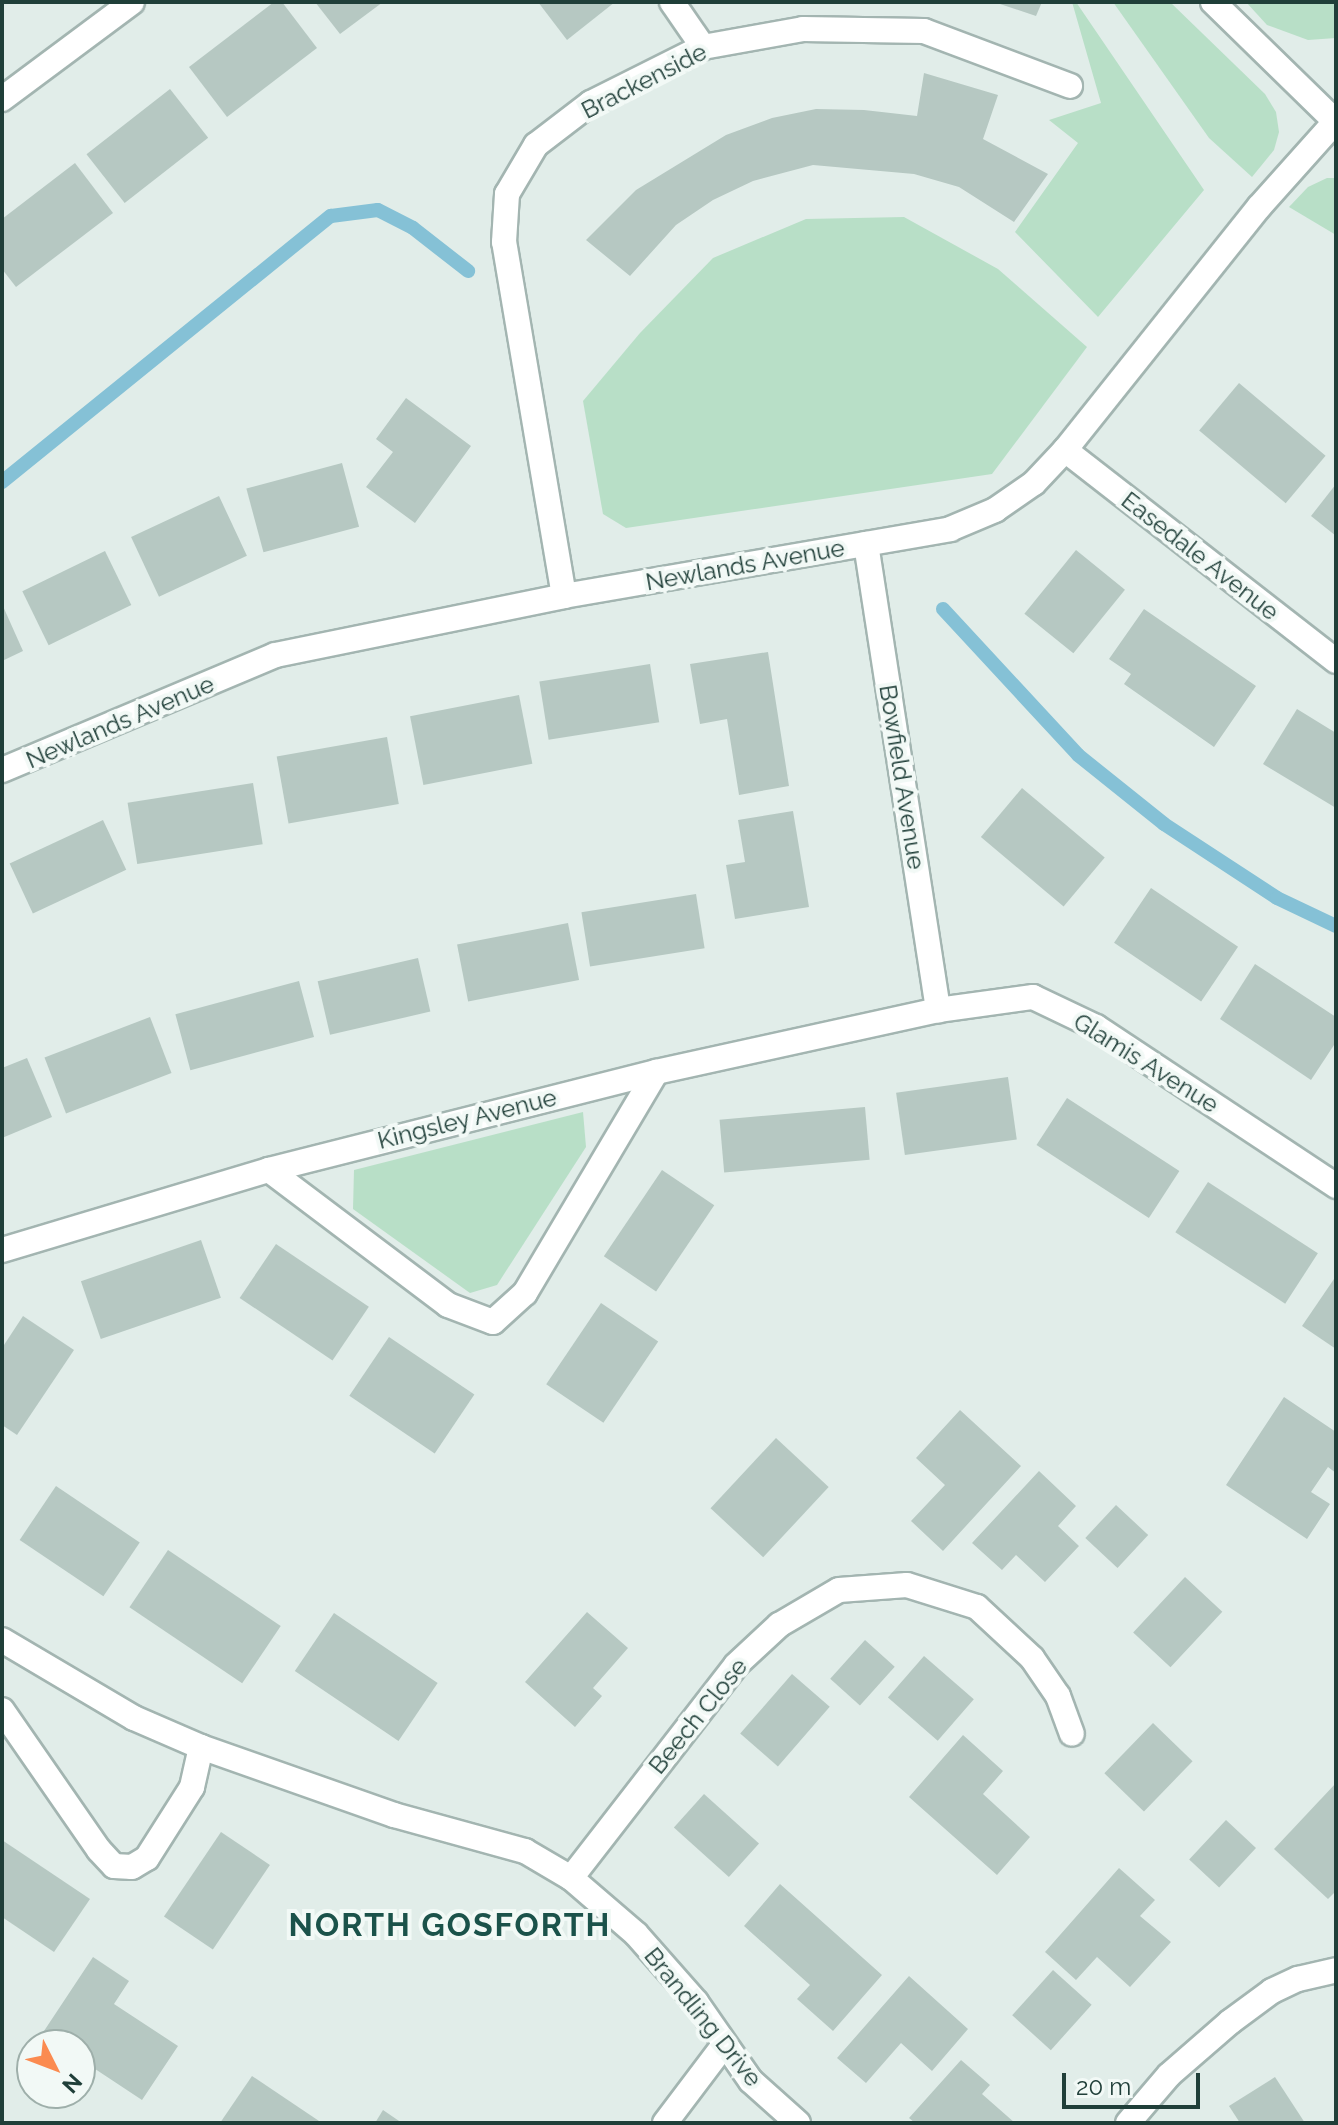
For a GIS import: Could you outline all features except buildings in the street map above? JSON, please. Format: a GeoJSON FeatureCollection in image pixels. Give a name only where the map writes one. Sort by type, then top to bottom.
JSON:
{"type":"FeatureCollection","features":[{"type":"Feature","properties":{"kind":"street"},"geometry":{"type":"LineString","coordinates":[[2,99],[132,2]]}},
{"type":"Feature","properties":{"kind":"street"},"geometry":{"type":"LineString","coordinates":[[672,2],[703,47]]}},
{"type":"Feature","properties":{"kind":"street"},"geometry":{"type":"LineString","coordinates":[[1213,2],[1336,122]]}},
{"type":"Feature","properties":{"kind":"street","name":"Brackenside"},"geometry":{"type":"LineString","coordinates":[[564,596],[504,242],[507,194],[536,145],[591,103],[703,47],[803,29],[924,31],[1070,86]]}},
{"type":"Feature","properties":{"kind":"street","name":"Newlands Avenue"},"geometry":{"type":"LineString","coordinates":[[2,770],[275,655],[564,596],[950,529],[995,510],[1034,483],[1065,450],[1259,207],[1336,122]]}},
{"type":"Feature","properties":{"kind":"street","name":"Easedale Avenue"},"geometry":{"type":"LineString","coordinates":[[1065,450],[1336,661]]}},
{"type":"Feature","properties":{"kind":"street","name":"Bowfield Avenue"},"geometry":{"type":"LineString","coordinates":[[866,544],[938,1010]]}},
{"type":"Feature","properties":{"kind":"street","name":"Glamis Avenue"},"geometry":{"type":"LineString","coordinates":[[938,1010],[1033,997],[1096,1027],[1336,1186]]}},
{"type":"Feature","properties":{"kind":"street","name":"Kingsley Avenue"},"geometry":{"type":"LineString","coordinates":[[2,1250],[269,1170],[656,1072],[938,1010]]}},
{"type":"Feature","properties":{"kind":"street"},"geometry":{"type":"LineString","coordinates":[[269,1170],[448,1305],[493,1322],[525,1293],[656,1072]]}},
{"type":"Feature","properties":{"kind":"street","name":"Beech Close"},"geometry":{"type":"LineString","coordinates":[[571,1878],[736,1665],[779,1625],[839,1590],[907,1585],[977,1607],[1032,1658],[1058,1696],[1072,1734]]}},
{"type":"Feature","properties":{"kind":"street","name":"Brandling Drive"},"geometry":{"type":"LineString","coordinates":[[2,1640],[134,1718],[201,1747],[394,1815],[525,1851],[571,1878],[636,1934],[696,2002],[751,2081],[798,2123]]}},
{"type":"Feature","properties":{"kind":"street"},"geometry":{"type":"LineString","coordinates":[[2,1710],[99,1850],[114,1866],[132,1867],[147,1858],[192,1787],[201,1747]]}},
{"type":"Feature","properties":{"kind":"street"},"geometry":{"type":"LineString","coordinates":[[1128,2123],[1169,2075],[1251,2006],[1298,1979],[1336,1970]]}},
{"type":"Feature","properties":{"kind":"street"},"geometry":{"type":"LineString","coordinates":[[665,2123],[724,2045]]}},
{"type":"Feature","properties":{"kind":"green space"},"geometry":{"type":"Polygon","coordinates":[[[1072,2],[1076,2],[1204,190],[1098,317],[1015,232],[1078,143],[1049,120],[1101,103],[1072,2]]]}},
{"type":"Feature","properties":{"kind":"green space"},"geometry":{"type":"Polygon","coordinates":[[[1113,2],[1170,2],[1265,94],[1276,112],[1279,132],[1274,150],[1252,177],[1209,138],[1113,2]]]}},
{"type":"Feature","properties":{"kind":"green space"},"geometry":{"type":"Polygon","coordinates":[[[1246,2],[1336,2],[1336,38],[1308,40],[1267,25],[1246,2]]]}},
{"type":"Feature","properties":{"kind":"green space"},"geometry":{"type":"Polygon","coordinates":[[[1327,178],[1336,178],[1336,235],[1289,207],[1308,187],[1327,178]]]}},
{"type":"Feature","properties":{"kind":"green space"},"geometry":{"type":"Polygon","coordinates":[[[904,217],[998,269],[1087,347],[992,474],[626,528],[603,514],[583,401],[640,333],[713,258],[806,219],[904,217]]]}},
{"type":"Feature","properties":{"kind":"green space"},"geometry":{"type":"Polygon","coordinates":[[[583,1112],[586,1147],[497,1285],[470,1293],[353,1209],[354,1170],[583,1112]]]}},
{"type":"Feature","properties":{"kind":"waterway"},"geometry":{"type":"LineString","coordinates":[[2,482],[331,216],[378,210],[413,228],[468,271]]}},
{"type":"Feature","properties":{"kind":"waterway"},"geometry":{"type":"LineString","coordinates":[[943,609],[1078,755],[1164,824],[1277,898],[1336,926]]}},
{"type":"Feature","properties":{"kind":"district","name":"NORTH GOSFORTH"},"geometry":{"type":"Point","coordinates":[450,1925]}}]}
